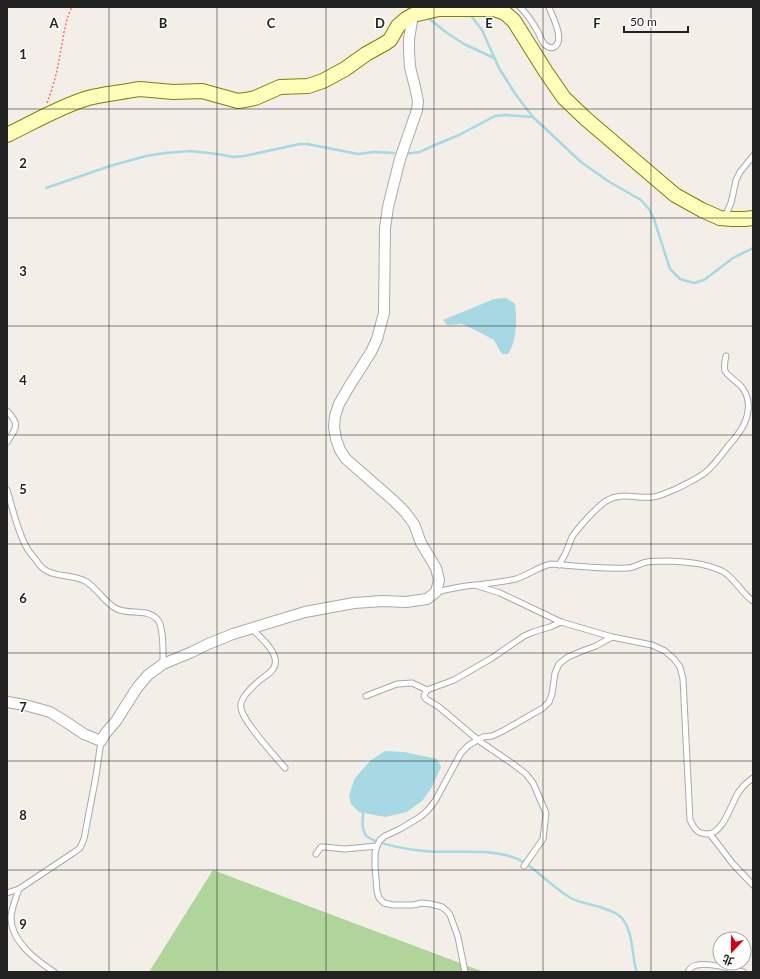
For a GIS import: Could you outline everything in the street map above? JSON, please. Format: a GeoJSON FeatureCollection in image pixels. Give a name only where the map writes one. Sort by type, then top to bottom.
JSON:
{"type":"FeatureCollection","features":[{"type":"Feature","properties":{"kind":"street"},"geometry":{"type":"LineString","coordinates":[[7,135],[80,101],[140,89],[172,92],[202,91],[238,100],[246,100],[255,98],[280,87],[308,86],[323,81],[345,69],[366,54],[390,40],[398,26],[406,18],[413,15],[439,9],[495,8],[505,13],[514,21],[564,98],[586,120],[675,195],[720,218],[753,218]]}},
{"type":"Feature","properties":{"kind":"street"},"geometry":{"type":"LineString","coordinates":[[7,702],[50,712],[84,734],[101,741],[137,688],[148,675],[164,664],[208,644],[233,634],[305,612],[354,603],[383,601],[406,602],[427,599],[436,592],[439,580],[436,568],[421,542],[414,524],[394,501],[346,459],[340,450],[334,427],[335,416],[339,404],[372,352],[384,313],[385,228],[388,207],[400,159],[417,110],[418,101],[410,67],[409,51],[413,15]]}},
{"type":"Feature","properties":{"kind":"lane"},"geometry":{"type":"LineString","coordinates":[[520,7],[538,31],[543,43],[550,48],[556,45],[559,34],[549,7]]}},
{"type":"Feature","properties":{"kind":"lane"},"geometry":{"type":"LineString","coordinates":[[724,218],[731,203],[738,176],[753,156]]}},
{"type":"Feature","properties":{"kind":"lane"},"geometry":{"type":"LineString","coordinates":[[559,565],[566,553],[572,537],[589,517],[607,500],[620,496],[644,498],[652,497],[693,481],[712,466],[731,443],[742,429],[746,421],[748,401],[742,388],[725,371],[726,356]]}},
{"type":"Feature","properties":{"kind":"lane"},"geometry":{"type":"LineString","coordinates":[[7,411],[16,424],[16,429],[7,442]]}},
{"type":"Feature","properties":{"kind":"lane"},"geometry":{"type":"LineString","coordinates":[[7,490],[21,537],[27,549],[39,564],[47,572],[58,576],[84,580],[91,585],[110,605],[118,610],[152,614],[159,620],[161,626],[164,664]]}},
{"type":"Feature","properties":{"kind":"lane"},"geometry":{"type":"LineString","coordinates":[[436,592],[518,578],[543,566],[551,564],[629,568],[652,561],[689,562],[701,564],[724,572],[744,594],[753,601]]}},
{"type":"Feature","properties":{"kind":"lane"},"geometry":{"type":"LineString","coordinates":[[475,585],[500,593],[561,622],[612,637],[652,645],[665,651],[674,659],[680,667],[683,678],[690,820],[694,828],[701,834],[710,834],[715,832],[722,825],[738,792],[753,778]]}},
{"type":"Feature","properties":{"kind":"lane"},"geometry":{"type":"LineString","coordinates":[[524,866],[543,839],[546,813],[533,782],[526,774],[478,740],[424,696],[427,690],[454,680],[492,658],[524,636],[561,622]]}},
{"type":"Feature","properties":{"kind":"lane"},"geometry":{"type":"LineString","coordinates":[[252,629],[272,651],[276,660],[274,668],[252,687],[244,697],[240,707],[243,716],[253,730],[285,768]]}},
{"type":"Feature","properties":{"kind":"lane"},"geometry":{"type":"LineString","coordinates":[[465,972],[458,937],[450,916],[442,907],[422,903],[413,906],[393,905],[384,903],[379,898],[375,866],[375,853],[377,846],[380,840],[385,836],[407,825],[428,810],[435,801],[461,752],[478,740],[503,731],[543,708],[549,702],[552,694],[555,673],[559,664],[568,657],[582,650],[596,646],[612,637]]}},
{"type":"Feature","properties":{"kind":"lane"},"geometry":{"type":"LineString","coordinates":[[366,696],[397,684],[412,683],[427,690]]}},
{"type":"Feature","properties":{"kind":"lane"},"geometry":{"type":"LineString","coordinates":[[7,892],[19,889],[80,848],[84,839],[91,805],[101,741]]}},
{"type":"Feature","properties":{"kind":"lane"},"geometry":{"type":"LineString","coordinates":[[710,834],[733,864],[753,886]]}},
{"type":"Feature","properties":{"kind":"lane"},"geometry":{"type":"LineString","coordinates":[[316,854],[320,847],[324,846],[345,849],[377,846]]}},
{"type":"Feature","properties":{"kind":"lane"},"geometry":{"type":"LineString","coordinates":[[19,889],[13,905],[11,917],[12,927],[16,936],[25,948],[40,962],[54,972]]}},
{"type":"Feature","properties":{"kind":"lane"},"geometry":{"type":"LineString","coordinates":[[688,972],[691,968],[697,965],[705,964],[743,972]]}},
{"type":"Feature","properties":{"kind":"path"},"geometry":{"type":"LineString","coordinates":[[40,119],[52,90],[65,26],[72,7]]}},
{"type":"Feature","properties":{"kind":"green space"},"geometry":{"type":"Polygon","coordinates":[[[213,870],[484,972],[149,972],[213,870]]]}},
{"type":"Feature","properties":{"kind":"water"},"geometry":{"type":"Polygon","coordinates":[[[506,298],[515,304],[516,316],[515,336],[508,354],[502,354],[494,340],[477,331],[462,324],[447,325],[443,320],[494,299],[506,298]]]}},
{"type":"Feature","properties":{"kind":"water"},"geometry":{"type":"Polygon","coordinates":[[[385,751],[404,752],[437,759],[441,767],[432,787],[423,800],[407,812],[385,817],[359,812],[351,804],[349,795],[355,778],[370,761],[385,751]]]}},
{"type":"Feature","properties":{"kind":"waterway"},"geometry":{"type":"LineString","coordinates":[[469,13],[482,30],[499,68],[516,95],[533,117],[581,162],[608,181],[641,200],[649,209],[654,219],[670,269],[680,279],[694,283],[704,280],[733,258],[753,248]]}},
{"type":"Feature","properties":{"kind":"waterway"},"geometry":{"type":"LineString","coordinates":[[427,17],[464,44],[494,58]]}},
{"type":"Feature","properties":{"kind":"waterway"},"geometry":{"type":"LineString","coordinates":[[405,154],[420,152],[459,135],[495,116],[506,115],[533,117]]}},
{"type":"Feature","properties":{"kind":"waterway"},"geometry":{"type":"LineString","coordinates":[[46,188],[110,166],[146,156],[165,153],[191,151],[234,157],[300,144],[358,154],[373,152],[394,153]]}},
{"type":"Feature","properties":{"kind":"waterway"},"geometry":{"type":"LineString","coordinates":[[363,813],[362,824],[365,834],[375,841],[402,848],[436,852],[488,852],[509,856],[525,863],[571,898],[617,914],[626,924],[637,972]]}}]}
